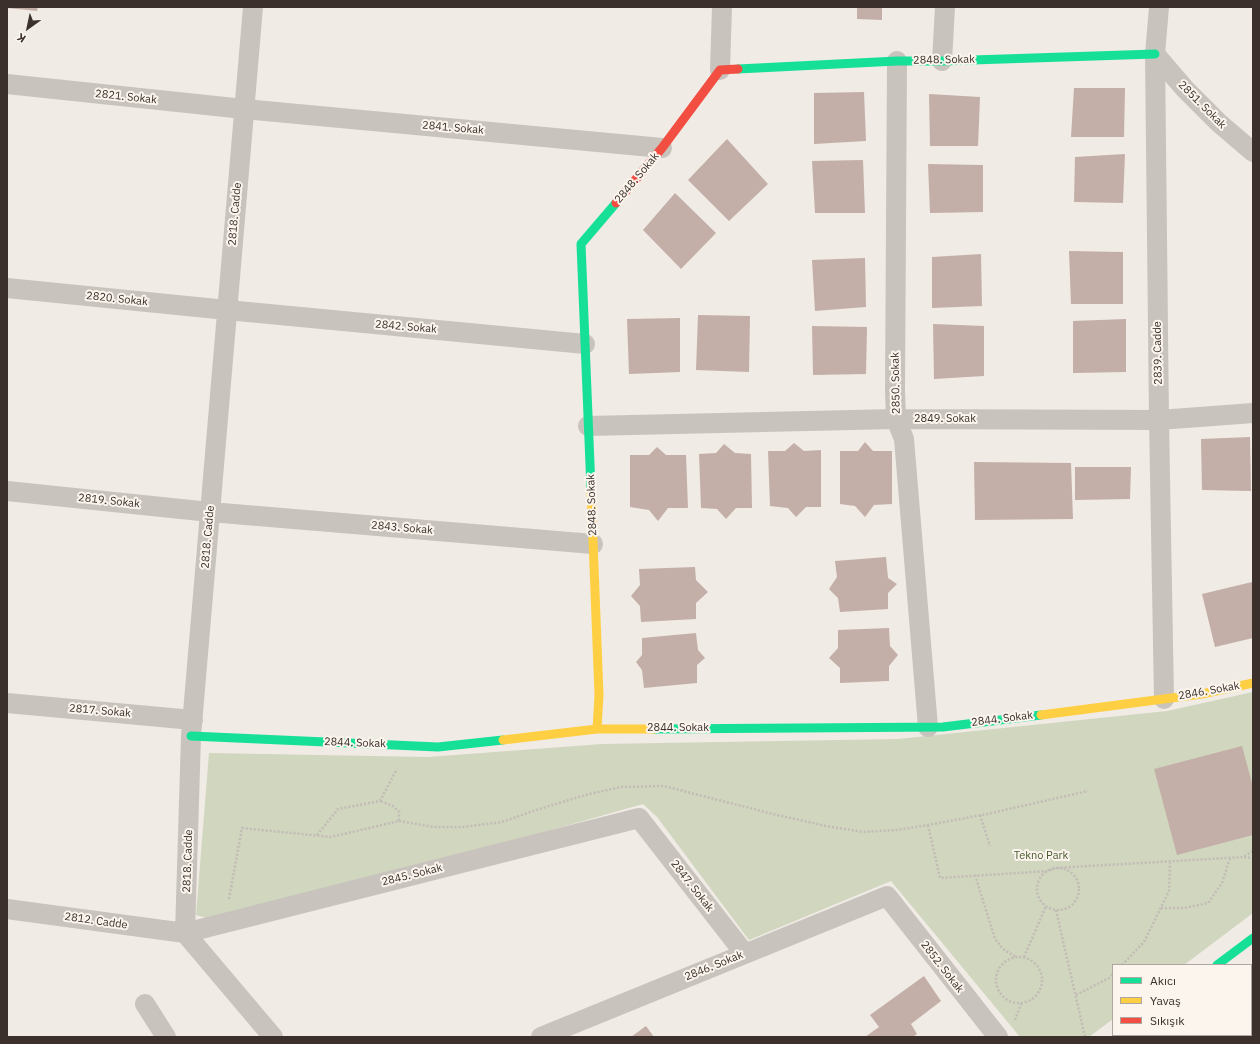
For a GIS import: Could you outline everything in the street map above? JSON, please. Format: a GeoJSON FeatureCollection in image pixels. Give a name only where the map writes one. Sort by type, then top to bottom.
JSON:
{"type":"FeatureCollection","features":[{"type":"Feature","properties":{"kind":"street","name":"2818. Cadde"},"geometry":{"type":"LineString","coordinates":[[186,932],[192,728],[253,7]]}},
{"type":"Feature","properties":{"kind":"street"},"geometry":{"type":"LineString","coordinates":[[720,70],[722,7]]}},
{"type":"Feature","properties":{"kind":"street"},"geometry":{"type":"LineString","coordinates":[[942,61],[945,7]]}},
{"type":"Feature","properties":{"kind":"street","name":"2839. Cadde"},"geometry":{"type":"LineString","coordinates":[[1160,7],[1156,54],[1159,420],[1164,699]]}},
{"type":"Feature","properties":{"kind":"street","name":"2848. Sokak"},"geometry":{"type":"LineString","coordinates":[[597,729],[599,695],[581,244],[662,148],[720,70],[897,61],[942,61],[1156,54]]}},
{"type":"Feature","properties":{"kind":"street","name":"2851. Sokak"},"geometry":{"type":"LineString","coordinates":[[1156,54],[1190,94],[1219,123],[1253,152]]}},
{"type":"Feature","properties":{"kind":"street","name":"2850. Sokak"},"geometry":{"type":"LineString","coordinates":[[897,61],[896,419],[904,440],[928,727]]}},
{"type":"Feature","properties":{"kind":"street","name":"2821. Sokak"},"geometry":{"type":"LineString","coordinates":[[7,84],[244,109]]}},
{"type":"Feature","properties":{"kind":"street","name":"2841. Sokak"},"geometry":{"type":"LineString","coordinates":[[244,109],[662,148]]}},
{"type":"Feature","properties":{"kind":"street","name":"2820. Sokak"},"geometry":{"type":"LineString","coordinates":[[7,288],[227,310]]}},
{"type":"Feature","properties":{"kind":"street","name":"2842. Sokak"},"geometry":{"type":"LineString","coordinates":[[227,310],[585,344]]}},
{"type":"Feature","properties":{"kind":"street","name":"2849. Sokak"},"geometry":{"type":"LineString","coordinates":[[588,426],[896,419],[1159,420],[1253,414]]}},
{"type":"Feature","properties":{"kind":"street","name":"2819. Sokak"},"geometry":{"type":"LineString","coordinates":[[7,491],[210,512]]}},
{"type":"Feature","properties":{"kind":"street","name":"2843. Sokak"},"geometry":{"type":"LineString","coordinates":[[210,512],[593,544]]}},
{"type":"Feature","properties":{"kind":"street","name":"2846. Sokak"},"geometry":{"type":"LineString","coordinates":[[1164,699],[1202,694],[1253,683]]}},
{"type":"Feature","properties":{"kind":"street","name":"2844. Sokak"},"geometry":{"type":"LineString","coordinates":[[192,728],[438,747],[597,729],[943,727],[1164,699]]}},
{"type":"Feature","properties":{"kind":"street","name":"2817. Sokak"},"geometry":{"type":"LineString","coordinates":[[7,703],[192,728]]}},
{"type":"Feature","properties":{"kind":"street","name":"2845. Sokak"},"geometry":{"type":"LineString","coordinates":[[186,932],[639,818]]}},
{"type":"Feature","properties":{"kind":"street","name":"2847. Sokak"},"geometry":{"type":"LineString","coordinates":[[639,818],[745,954]]}},
{"type":"Feature","properties":{"kind":"street","name":"2846. Sokak"},"geometry":{"type":"LineString","coordinates":[[541,1037],[887,896]]}},
{"type":"Feature","properties":{"kind":"street","name":"2852. Sokak"},"geometry":{"type":"LineString","coordinates":[[887,896],[998,1037]]}},
{"type":"Feature","properties":{"kind":"street","name":"2812. Cadde"},"geometry":{"type":"LineString","coordinates":[[7,909],[186,932]]}},
{"type":"Feature","properties":{"kind":"street"},"geometry":{"type":"LineString","coordinates":[[186,932],[273,1037]]}},
{"type":"Feature","properties":{"kind":"street"},"geometry":{"type":"LineString","coordinates":[[1218,964],[1253,938]]}},
{"type":"Feature","properties":{"kind":"street"},"geometry":{"type":"LineString","coordinates":[[145,1004],[166,1037]]}},
{"type":"Feature","properties":{"kind":"path"},"geometry":{"type":"LineString","coordinates":[[380,801],[410,746]]}},
{"type":"Feature","properties":{"kind":"path"},"geometry":{"type":"LineString","coordinates":[[224,923],[242,828],[331,837],[398,821],[434,827],[464,827],[502,822],[589,794],[621,787],[664,786],[773,814],[826,826],[863,832],[897,830],[928,825],[1088,791]]}},
{"type":"Feature","properties":{"kind":"path"},"geometry":{"type":"LineString","coordinates":[[316,835],[338,809],[380,801],[393,806],[399,812],[398,821]]}},
{"type":"Feature","properties":{"kind":"path"},"geometry":{"type":"LineString","coordinates":[[980,815],[990,846]]}},
{"type":"Feature","properties":{"kind":"path"},"geometry":{"type":"LineString","coordinates":[[928,825],[940,878],[975,875],[1048,871],[1055,868],[1062,868],[1074,875],[1079,887],[1079,894],[1076,900],[1066,909],[1056,910],[1046,906],[1041,901],[1037,888],[1043,875],[1048,870],[1055,868],[1243,857],[1253,858]]}},
{"type":"Feature","properties":{"kind":"path"},"geometry":{"type":"LineString","coordinates":[[1243,857],[1253,851]]}},
{"type":"Feature","properties":{"kind":"path"},"geometry":{"type":"LineString","coordinates":[[1161,908],[1185,908],[1208,903],[1222,883],[1230,858]]}},
{"type":"Feature","properties":{"kind":"path"},"geometry":{"type":"LineString","coordinates":[[1123,964],[1144,942],[1169,891],[1170,862]]}},
{"type":"Feature","properties":{"kind":"path"},"geometry":{"type":"LineString","coordinates":[[975,875],[995,939],[1003,949],[1016,957]]}},
{"type":"Feature","properties":{"kind":"path"},"geometry":{"type":"LineString","coordinates":[[1024,958],[1046,906]]}},
{"type":"Feature","properties":{"kind":"path"},"geometry":{"type":"LineString","coordinates":[[1056,910],[1085,1037]]}},
{"type":"Feature","properties":{"kind":"path"},"geometry":{"type":"LineString","coordinates":[[1016,957],[1031,960],[1040,972],[1040,986],[1037,993],[1025,1002],[1011,1001],[1004,997],[996,984],[998,970],[1008,959],[1016,957]]}},
{"type":"Feature","properties":{"kind":"path"},"geometry":{"type":"LineString","coordinates":[[1076,995],[1112,975]]}},
{"type":"Feature","properties":{"kind":"green space","name":"Tekno Park"},"geometry":{"type":"Polygon","coordinates":[[[1253,692],[1253,913],[1185,964],[1112,964],[1112,1020],[1089,1037],[1020,1037],[891,881],[749,940],[657,817],[643,804],[224,923],[196,915],[209,753],[428,757],[602,744],[898,739],[1167,711],[1253,692]]]}},
{"type":"Feature","properties":{"kind":"building"},"geometry":{"type":"Polygon","coordinates":[[[7,7],[38,7],[37,11],[7,7]]]}},
{"type":"Feature","properties":{"kind":"building"},"geometry":{"type":"Polygon","coordinates":[[[857,7],[882,7],[882,20],[857,19],[857,7]]]}},
{"type":"Feature","properties":{"kind":"building"},"geometry":{"type":"Polygon","coordinates":[[[1074,88],[1125,88],[1124,137],[1071,137],[1074,88]]]}},
{"type":"Feature","properties":{"kind":"building"},"geometry":{"type":"Polygon","coordinates":[[[864,92],[866,141],[814,144],[814,93],[864,92]]]}},
{"type":"Feature","properties":{"kind":"building"},"geometry":{"type":"Polygon","coordinates":[[[929,94],[980,97],[978,146],[930,146],[929,94]]]}},
{"type":"Feature","properties":{"kind":"building"},"geometry":{"type":"Polygon","coordinates":[[[727,139],[768,184],[729,221],[688,180],[727,139]]]}},
{"type":"Feature","properties":{"kind":"building"},"geometry":{"type":"Polygon","coordinates":[[[1125,154],[1123,203],[1074,202],[1075,157],[1125,154]]]}},
{"type":"Feature","properties":{"kind":"building"},"geometry":{"type":"Polygon","coordinates":[[[863,160],[865,213],[815,213],[812,161],[863,160]]]}},
{"type":"Feature","properties":{"kind":"building"},"geometry":{"type":"Polygon","coordinates":[[[928,164],[983,165],[983,212],[930,213],[928,164]]]}},
{"type":"Feature","properties":{"kind":"building"},"geometry":{"type":"Polygon","coordinates":[[[675,193],[716,233],[681,269],[643,230],[675,193]]]}},
{"type":"Feature","properties":{"kind":"building"},"geometry":{"type":"Polygon","coordinates":[[[1069,251],[1123,252],[1123,304],[1071,304],[1069,251]]]}},
{"type":"Feature","properties":{"kind":"building"},"geometry":{"type":"Polygon","coordinates":[[[981,254],[982,306],[932,308],[932,257],[981,254]]]}},
{"type":"Feature","properties":{"kind":"building"},"geometry":{"type":"Polygon","coordinates":[[[865,258],[866,307],[815,311],[812,260],[865,258]]]}},
{"type":"Feature","properties":{"kind":"building"},"geometry":{"type":"Polygon","coordinates":[[[698,315],[750,316],[749,372],[696,370],[698,315]]]}},
{"type":"Feature","properties":{"kind":"building"},"geometry":{"type":"Polygon","coordinates":[[[680,318],[680,372],[629,374],[627,319],[680,318]]]}},
{"type":"Feature","properties":{"kind":"building"},"geometry":{"type":"Polygon","coordinates":[[[1126,319],[1126,372],[1073,373],[1073,321],[1126,319]]]}},
{"type":"Feature","properties":{"kind":"building"},"geometry":{"type":"Polygon","coordinates":[[[933,324],[984,326],[984,376],[934,379],[933,324]]]}},
{"type":"Feature","properties":{"kind":"building"},"geometry":{"type":"Polygon","coordinates":[[[812,326],[867,327],[866,374],[813,375],[812,326]]]}},
{"type":"Feature","properties":{"kind":"building"},"geometry":{"type":"Polygon","coordinates":[[[1250,437],[1251,491],[1202,490],[1201,439],[1250,437]]]}},
{"type":"Feature","properties":{"kind":"building"},"geometry":{"type":"Polygon","coordinates":[[[865,442],[873,451],[892,451],[892,504],[874,505],[865,517],[855,506],[840,504],[840,451],[858,451],[865,442]]]}},
{"type":"Feature","properties":{"kind":"building"},"geometry":{"type":"Polygon","coordinates":[[[794,443],[804,451],[821,450],[821,507],[806,507],[796,517],[788,508],[770,506],[768,451],[785,451],[794,443]]]}},
{"type":"Feature","properties":{"kind":"building"},"geometry":{"type":"Polygon","coordinates":[[[724,444],[735,453],[751,454],[752,508],[736,508],[726,519],[717,509],[701,508],[699,454],[716,453],[724,444]]]}},
{"type":"Feature","properties":{"kind":"building"},"geometry":{"type":"Polygon","coordinates":[[[657,447],[666,455],[686,455],[688,508],[668,508],[658,521],[649,510],[630,507],[630,455],[649,455],[657,447]]]}},
{"type":"Feature","properties":{"kind":"building"},"geometry":{"type":"Polygon","coordinates":[[[974,462],[1071,463],[1073,519],[975,520],[974,462]]]}},
{"type":"Feature","properties":{"kind":"building"},"geometry":{"type":"Polygon","coordinates":[[[1075,467],[1131,467],[1130,499],[1075,500],[1075,467]]]}},
{"type":"Feature","properties":{"kind":"building"},"geometry":{"type":"Polygon","coordinates":[[[886,557],[888,578],[897,584],[888,593],[888,609],[840,612],[838,598],[829,589],[837,577],[835,561],[886,557]]]}},
{"type":"Feature","properties":{"kind":"building"},"geometry":{"type":"Polygon","coordinates":[[[695,567],[696,580],[708,592],[696,603],[696,619],[641,622],[640,606],[631,596],[640,585],[639,569],[695,567]]]}},
{"type":"Feature","properties":{"kind":"building"},"geometry":{"type":"Polygon","coordinates":[[[1252,582],[1253,638],[1215,647],[1202,594],[1252,582]]]}},
{"type":"Feature","properties":{"kind":"building"},"geometry":{"type":"Polygon","coordinates":[[[889,628],[890,646],[898,655],[889,666],[889,681],[840,683],[840,668],[829,658],[838,648],[838,630],[889,628]]]}},
{"type":"Feature","properties":{"kind":"building"},"geometry":{"type":"Polygon","coordinates":[[[696,633],[698,650],[705,658],[697,665],[697,683],[644,688],[642,670],[636,662],[642,655],[642,638],[696,633]]]}},
{"type":"Feature","properties":{"kind":"building"},"geometry":{"type":"Polygon","coordinates":[[[1242,746],[1253,787],[1253,835],[1177,855],[1154,769],[1242,746]]]}},
{"type":"Feature","properties":{"kind":"building"},"geometry":{"type":"Polygon","coordinates":[[[924,976],[941,1001],[911,1024],[917,1034],[913,1037],[865,1037],[879,1027],[870,1015],[924,976]]]}},
{"type":"Feature","properties":{"kind":"building"},"geometry":{"type":"Polygon","coordinates":[[[646,1026],[654,1037],[631,1037],[646,1026]]]}},
{"type":"Feature","properties":{"kind":"traffic: fast"},"geometry":{"type":"LineString","coordinates":[[738,69],[897,61],[942,61],[1155,54]]}},
{"type":"Feature","properties":{"kind":"traffic: fast"},"geometry":{"type":"LineString","coordinates":[[591,489],[581,244],[616,203]]}},
{"type":"Feature","properties":{"kind":"traffic: fast"},"geometry":{"type":"LineString","coordinates":[[654,729],[943,727],[1041,715]]}},
{"type":"Feature","properties":{"kind":"traffic: fast"},"geometry":{"type":"LineString","coordinates":[[191,736],[438,747],[503,740]]}},
{"type":"Feature","properties":{"kind":"traffic: fast"},"geometry":{"type":"LineString","coordinates":[[1218,964],[1253,938]]}},
{"type":"Feature","properties":{"kind":"traffic: slow"},"geometry":{"type":"LineString","coordinates":[[591,489],[599,695],[597,729]]}},
{"type":"Feature","properties":{"kind":"traffic: slow"},"geometry":{"type":"LineString","coordinates":[[1041,715],[1202,694],[1253,683]]}},
{"type":"Feature","properties":{"kind":"traffic: slow"},"geometry":{"type":"LineString","coordinates":[[503,740],[597,729],[654,729]]}},
{"type":"Feature","properties":{"kind":"traffic: jam"},"geometry":{"type":"LineString","coordinates":[[616,203],[662,148],[720,70],[738,69]]}}]}
